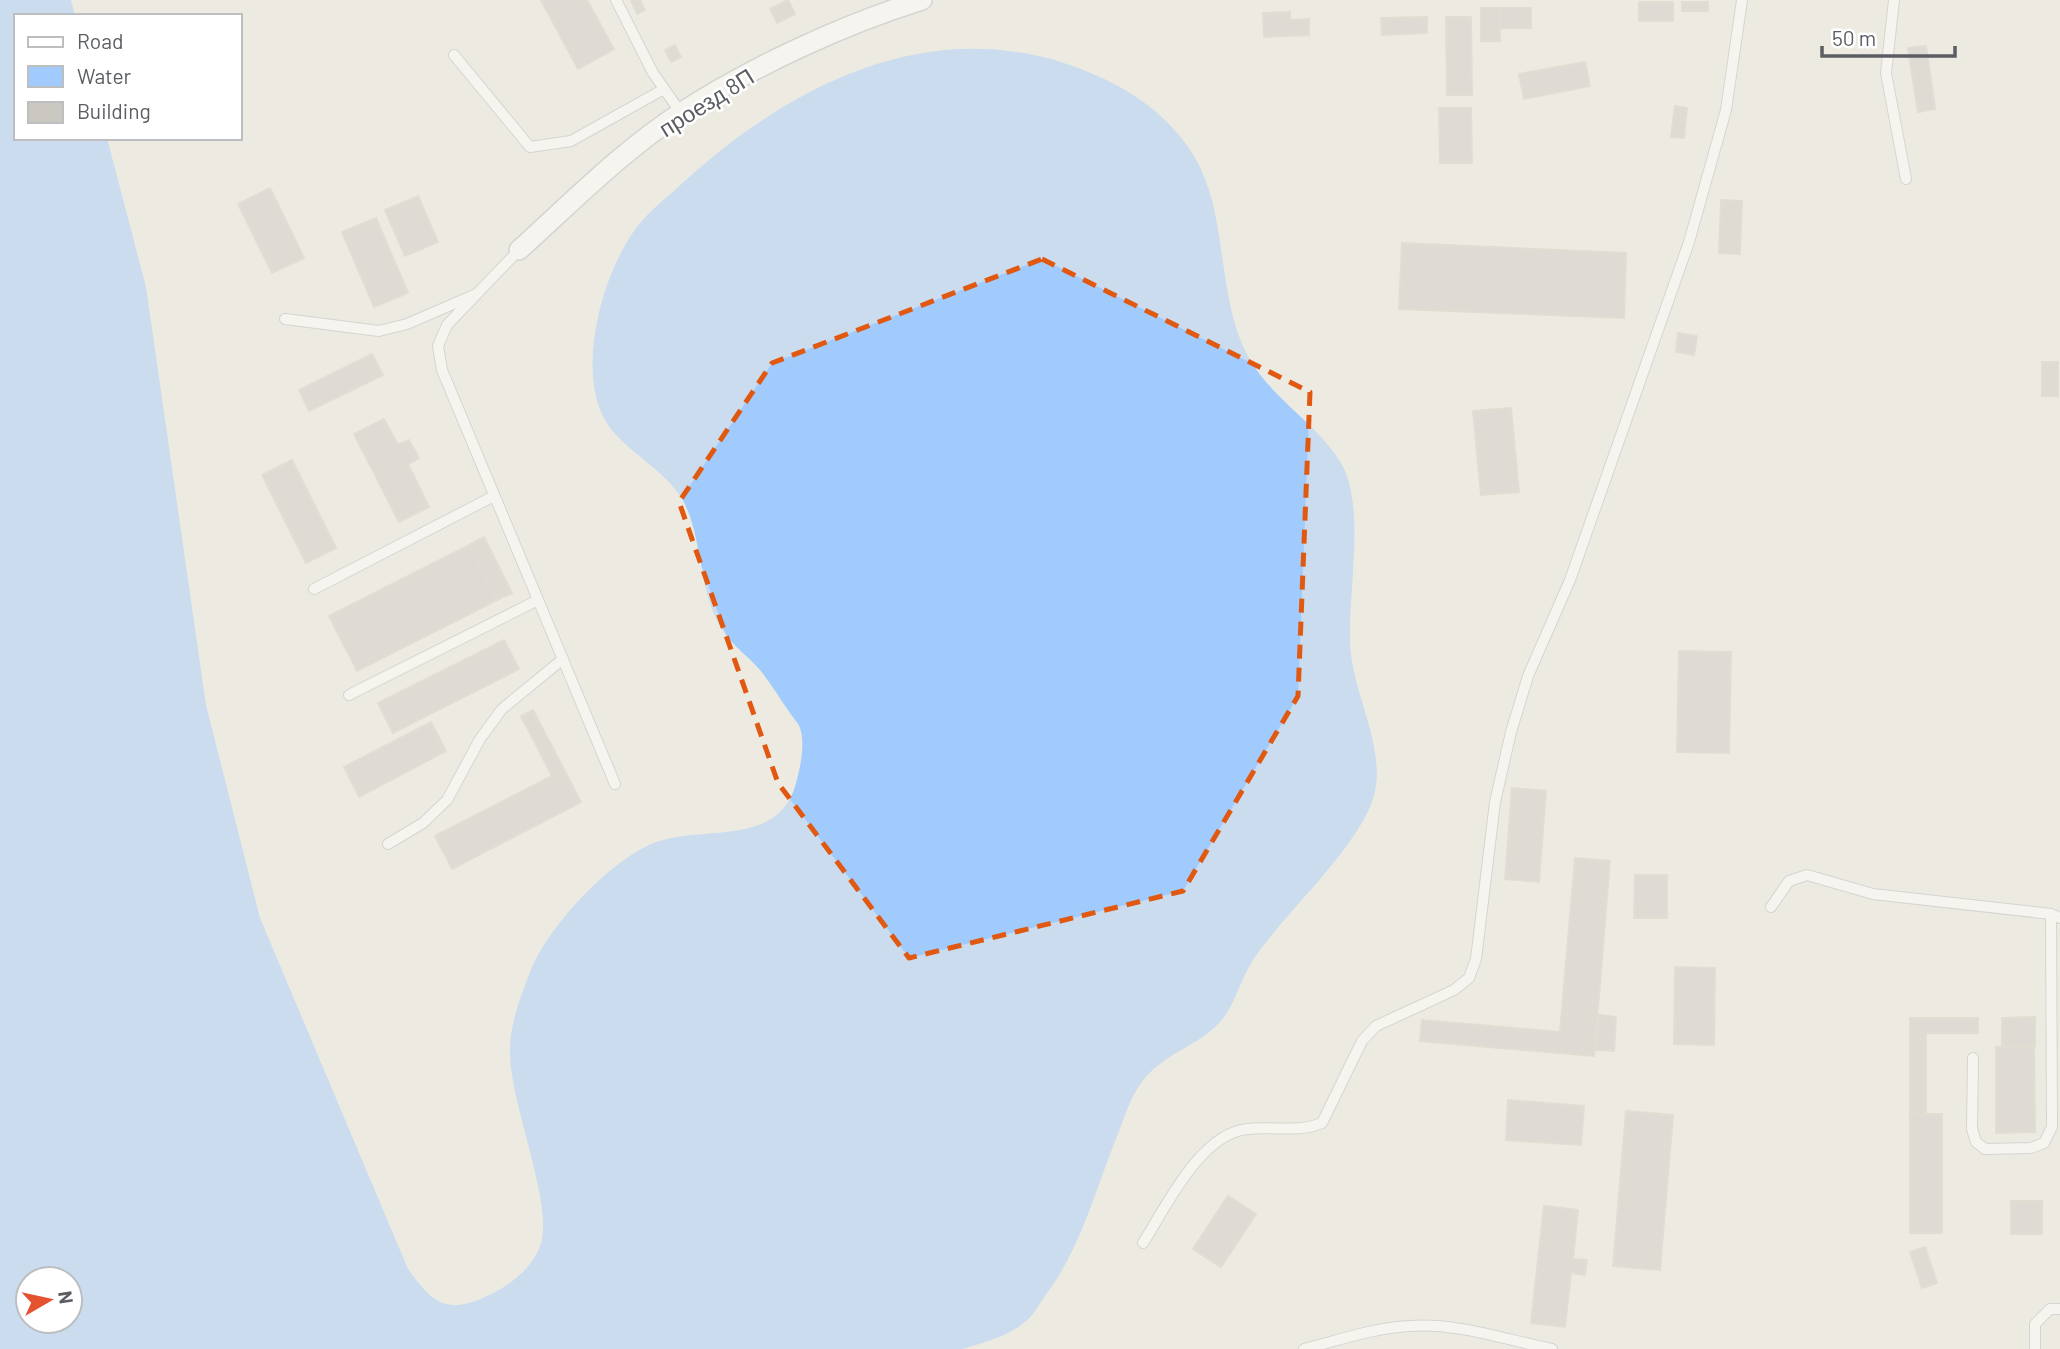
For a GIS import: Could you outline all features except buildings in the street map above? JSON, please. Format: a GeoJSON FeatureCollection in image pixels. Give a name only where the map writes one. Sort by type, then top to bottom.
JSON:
{"type":"FeatureCollection","features":[{"type":"Feature","properties":{"kind":"street","name":"проезд 8П"},"geometry":{"type":"LineString","coordinates":[[519,250],[599,178],[681,113],[760,69],[912,1]]}},
{"type":"Feature","properties":{"kind":"lane"},"geometry":{"type":"LineString","coordinates":[[616,0],[664,89],[681,113]]}},
{"type":"Feature","properties":{"kind":"lane"},"geometry":{"type":"LineString","coordinates":[[1143,1243],[1191,1168],[1206,1150],[1243,1129],[1306,1130],[1322,1123],[1362,1041],[1376,1026],[1454,990],[1469,978],[1476,959],[1494,803],[1511,732],[1528,676],[1574,567],[1689,242],[1726,110],[1742,0]]}},
{"type":"Feature","properties":{"kind":"lane"},"geometry":{"type":"LineString","coordinates":[[1894,0],[1886,74],[1906,179]]}},
{"type":"Feature","properties":{"kind":"lane"},"geometry":{"type":"LineString","coordinates":[[454,55],[530,146],[571,141],[664,89]]}},
{"type":"Feature","properties":{"kind":"lane"},"geometry":{"type":"LineString","coordinates":[[519,250],[447,325],[438,346],[442,370],[615,784]]}},
{"type":"Feature","properties":{"kind":"lane"},"geometry":{"type":"LineString","coordinates":[[285,320],[379,331],[407,324],[478,293]]}},
{"type":"Feature","properties":{"kind":"lane"},"geometry":{"type":"LineString","coordinates":[[314,589],[495,496]]}},
{"type":"Feature","properties":{"kind":"lane"},"geometry":{"type":"LineString","coordinates":[[349,695],[538,600]]}},
{"type":"Feature","properties":{"kind":"lane"},"geometry":{"type":"LineString","coordinates":[[388,844],[423,823],[447,800],[480,739],[502,709],[563,659]]}},
{"type":"Feature","properties":{"kind":"lane"},"geometry":{"type":"LineString","coordinates":[[1771,907],[1789,881],[1807,875],[1873,894],[2056,916],[2052,1127],[2044,1143],[2031,1148],[1985,1149],[1976,1142],[1972,1129],[1973,1058]]}},
{"type":"Feature","properties":{"kind":"lane"},"geometry":{"type":"LineString","coordinates":[[2035,1349],[2035,1324],[2050,1309],[2060,1308]]}},
{"type":"Feature","properties":{"kind":"lane"},"geometry":{"type":"LineString","coordinates":[[1304,1349],[1380,1329],[1411,1325],[1442,1327],[1552,1349]]}},
{"type":"Feature","properties":{"kind":"highlighted area"},"geometry":{"type":"Polygon","coordinates":[[[1042,259],[1310,392],[1298,696],[1183,891],[909,958],[778,783],[679,502],[772,363],[1042,259]]]}},
{"type":"Feature","properties":{"kind":"water"},"geometry":{"type":"Polygon","coordinates":[[[0,0],[71,0],[74,14],[14,14],[14,140],[108,140],[146,287],[206,705],[260,918],[408,1269],[430,1295],[445,1304],[465,1304],[498,1291],[524,1270],[541,1243],[541,1204],[512,1076],[510,1055],[513,1022],[539,953],[581,898],[632,854],[669,839],[736,831],[756,826],[774,817],[788,802],[801,760],[802,740],[798,724],[760,670],[728,637],[715,617],[694,530],[682,499],[666,479],[616,435],[598,404],[593,379],[597,324],[603,296],[624,246],[641,222],[660,203],[717,154],[761,121],[808,93],[857,71],[908,56],[960,49],[1015,52],[1070,65],[1107,80],[1141,100],[1183,140],[1194,156],[1213,205],[1231,309],[1249,358],[1270,386],[1320,435],[1341,463],[1349,482],[1354,530],[1351,654],[1376,757],[1375,791],[1368,811],[1340,855],[1253,960],[1221,1021],[1201,1038],[1168,1058],[1139,1086],[1127,1109],[1079,1236],[1059,1275],[1029,1318],[1004,1335],[962,1349],[0,1349],[0,0]]]}}]}
